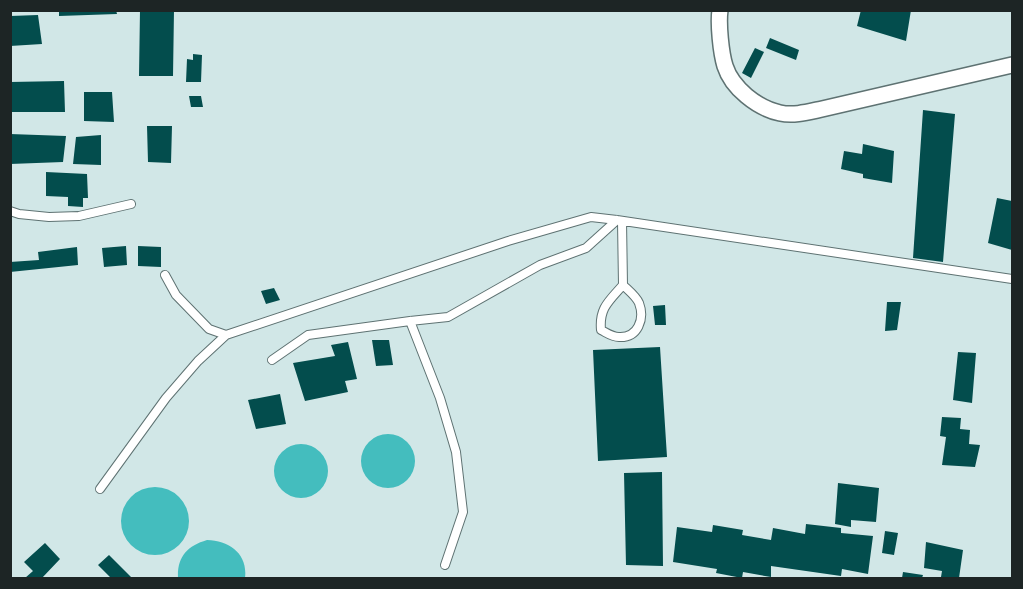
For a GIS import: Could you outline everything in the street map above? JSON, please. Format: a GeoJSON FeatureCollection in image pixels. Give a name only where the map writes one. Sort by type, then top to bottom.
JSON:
{"type":"FeatureCollection","features":[{"type":"Feature","properties":{"kind":"street"},"geometry":{"type":"LineString","coordinates":[[720,10],[721,43],[725,66],[734,84],[753,101],[782,113],[822,110],[1012,64]]}},
{"type":"Feature","properties":{"kind":"lane"},"geometry":{"type":"LineString","coordinates":[[10,211],[49,217],[79,216],[131,204]]}},
{"type":"Feature","properties":{"kind":"lane"},"geometry":{"type":"LineString","coordinates":[[100,489],[166,398],[198,361],[226,334],[507,241],[591,217],[1012,279]]}},
{"type":"Feature","properties":{"kind":"lane"},"geometry":{"type":"LineString","coordinates":[[619,220],[623,285],[639,302],[641,321],[637,331],[619,338],[601,330],[600,317],[610,300],[623,285]]}},
{"type":"Feature","properties":{"kind":"lane"},"geometry":{"type":"LineString","coordinates":[[272,360],[308,335],[448,317],[540,265],[586,248],[619,220]]}},
{"type":"Feature","properties":{"kind":"lane"},"geometry":{"type":"LineString","coordinates":[[165,275],[176,295],[209,329],[226,334]]}},
{"type":"Feature","properties":{"kind":"lane"},"geometry":{"type":"LineString","coordinates":[[410,321],[441,398],[456,452],[463,512],[445,565]]}},
{"type":"Feature","properties":{"kind":"water"},"geometry":{"type":"Polygon","coordinates":[[[388,434],[398,436],[407,442],[413,451],[415,461],[413,471],[407,480],[398,486],[388,488],[378,486],[369,480],[363,471],[361,461],[363,451],[369,442],[378,436],[388,434]]]}},
{"type":"Feature","properties":{"kind":"water"},"geometry":{"type":"Polygon","coordinates":[[[301,444],[311,446],[320,452],[326,461],[328,471],[326,481],[320,490],[311,496],[301,498],[291,496],[282,490],[276,481],[274,471],[276,461],[282,452],[291,446],[301,444]]]}},
{"type":"Feature","properties":{"kind":"water"},"geometry":{"type":"Polygon","coordinates":[[[155,487],[168,490],[179,497],[186,508],[189,521],[186,534],[179,545],[168,552],[155,555],[142,552],[131,545],[124,534],[121,521],[124,508],[131,497],[142,490],[155,487]]]}},
{"type":"Feature","properties":{"kind":"water"},"geometry":{"type":"Polygon","coordinates":[[[207,540],[223,543],[236,550],[244,562],[245,578],[178,578],[181,558],[189,549],[207,540]]]}},
{"type":"Feature","properties":{"kind":"building"},"geometry":{"type":"Polygon","coordinates":[[[59,10],[116,10],[117,14],[59,16],[59,10]]]}},
{"type":"Feature","properties":{"kind":"building"},"geometry":{"type":"Polygon","coordinates":[[[140,10],[174,10],[173,76],[139,76],[140,10]]]}},
{"type":"Feature","properties":{"kind":"building"},"geometry":{"type":"Polygon","coordinates":[[[861,10],[911,10],[906,41],[857,26],[861,10]]]}},
{"type":"Feature","properties":{"kind":"building"},"geometry":{"type":"Polygon","coordinates":[[[38,15],[42,44],[10,46],[10,16],[38,15]]]}},
{"type":"Feature","properties":{"kind":"building"},"geometry":{"type":"Polygon","coordinates":[[[770,38],[799,50],[796,60],[766,48],[770,38]]]}},
{"type":"Feature","properties":{"kind":"building"},"geometry":{"type":"Polygon","coordinates":[[[755,48],[764,52],[751,78],[742,73],[755,48]]]}},
{"type":"Feature","properties":{"kind":"building"},"geometry":{"type":"Polygon","coordinates":[[[193,54],[202,55],[201,82],[186,82],[187,59],[193,60],[193,54]]]}},
{"type":"Feature","properties":{"kind":"building"},"geometry":{"type":"Polygon","coordinates":[[[64,81],[65,112],[10,112],[10,82],[64,81]]]}},
{"type":"Feature","properties":{"kind":"building"},"geometry":{"type":"Polygon","coordinates":[[[84,92],[112,92],[114,122],[84,121],[84,92]]]}},
{"type":"Feature","properties":{"kind":"building"},"geometry":{"type":"Polygon","coordinates":[[[189,96],[201,96],[203,107],[191,107],[189,96]]]}},
{"type":"Feature","properties":{"kind":"building"},"geometry":{"type":"Polygon","coordinates":[[[923,110],[955,114],[943,262],[913,258],[923,110]]]}},
{"type":"Feature","properties":{"kind":"building"},"geometry":{"type":"Polygon","coordinates":[[[147,126],[172,126],[171,163],[148,162],[147,126]]]}},
{"type":"Feature","properties":{"kind":"building"},"geometry":{"type":"Polygon","coordinates":[[[10,134],[66,136],[63,162],[10,164],[10,134]]]}},
{"type":"Feature","properties":{"kind":"building"},"geometry":{"type":"Polygon","coordinates":[[[101,135],[101,165],[73,164],[76,137],[101,135]]]}},
{"type":"Feature","properties":{"kind":"building"},"geometry":{"type":"Polygon","coordinates":[[[863,144],[894,151],[892,183],[863,178],[863,174],[841,169],[844,151],[862,154],[863,144]]]}},
{"type":"Feature","properties":{"kind":"building"},"geometry":{"type":"Polygon","coordinates":[[[46,172],[87,174],[88,198],[83,198],[83,207],[68,206],[68,197],[46,196],[46,172]]]}},
{"type":"Feature","properties":{"kind":"building"},"geometry":{"type":"Polygon","coordinates":[[[997,198],[1012,201],[1012,250],[988,243],[997,198]]]}},
{"type":"Feature","properties":{"kind":"building"},"geometry":{"type":"Polygon","coordinates":[[[126,246],[127,265],[104,267],[102,248],[126,246]]]}},
{"type":"Feature","properties":{"kind":"building"},"geometry":{"type":"Polygon","coordinates":[[[138,246],[161,247],[161,267],[138,266],[138,246]]]}},
{"type":"Feature","properties":{"kind":"building"},"geometry":{"type":"Polygon","coordinates":[[[77,247],[78,265],[10,272],[10,262],[39,260],[38,252],[77,247]]]}},
{"type":"Feature","properties":{"kind":"building"},"geometry":{"type":"Polygon","coordinates":[[[274,288],[280,300],[266,304],[261,291],[274,288]]]}},
{"type":"Feature","properties":{"kind":"building"},"geometry":{"type":"Polygon","coordinates":[[[887,302],[901,302],[897,330],[885,331],[887,302]]]}},
{"type":"Feature","properties":{"kind":"building"},"geometry":{"type":"Polygon","coordinates":[[[665,305],[666,325],[655,325],[653,306],[665,305]]]}},
{"type":"Feature","properties":{"kind":"building"},"geometry":{"type":"Polygon","coordinates":[[[372,340],[389,340],[393,365],[376,366],[372,340]]]}},
{"type":"Feature","properties":{"kind":"building"},"geometry":{"type":"Polygon","coordinates":[[[348,342],[357,379],[345,381],[348,392],[305,401],[293,363],[335,356],[331,345],[348,342]]]}},
{"type":"Feature","properties":{"kind":"building"},"geometry":{"type":"Polygon","coordinates":[[[660,347],[667,457],[598,461],[593,350],[660,347]]]}},
{"type":"Feature","properties":{"kind":"building"},"geometry":{"type":"Polygon","coordinates":[[[958,352],[976,353],[972,403],[953,400],[958,352]]]}},
{"type":"Feature","properties":{"kind":"building"},"geometry":{"type":"Polygon","coordinates":[[[280,394],[286,424],[256,429],[248,400],[280,394]]]}},
{"type":"Feature","properties":{"kind":"building"},"geometry":{"type":"Polygon","coordinates":[[[942,417],[961,418],[960,429],[970,430],[969,444],[980,445],[975,467],[942,465],[946,437],[940,436],[942,417]]]}},
{"type":"Feature","properties":{"kind":"building"},"geometry":{"type":"Polygon","coordinates":[[[662,472],[663,566],[626,565],[624,473],[662,472]]]}},
{"type":"Feature","properties":{"kind":"building"},"geometry":{"type":"Polygon","coordinates":[[[838,483],[879,488],[876,522],[851,520],[851,527],[835,524],[838,483]]]}},
{"type":"Feature","properties":{"kind":"building"},"geometry":{"type":"Polygon","coordinates":[[[806,524],[841,528],[841,533],[873,536],[868,574],[842,569],[841,576],[771,566],[771,577],[743,572],[742,578],[716,573],[717,569],[673,562],[677,527],[712,532],[713,525],[743,530],[742,535],[771,540],[773,528],[805,534],[806,524]]]}},
{"type":"Feature","properties":{"kind":"building"},"geometry":{"type":"Polygon","coordinates":[[[885,531],[898,533],[894,555],[882,553],[885,531]]]}},
{"type":"Feature","properties":{"kind":"building"},"geometry":{"type":"Polygon","coordinates":[[[926,542],[963,550],[959,578],[941,577],[942,571],[924,568],[926,542]]]}},
{"type":"Feature","properties":{"kind":"building"},"geometry":{"type":"Polygon","coordinates":[[[45,543],[60,559],[42,578],[25,578],[33,571],[24,562],[45,543]]]}},
{"type":"Feature","properties":{"kind":"building"},"geometry":{"type":"Polygon","coordinates":[[[109,555],[132,578],[111,578],[98,565],[109,555]]]}},
{"type":"Feature","properties":{"kind":"building"},"geometry":{"type":"Polygon","coordinates":[[[903,572],[923,575],[922,578],[902,578],[903,572]]]}}]}
